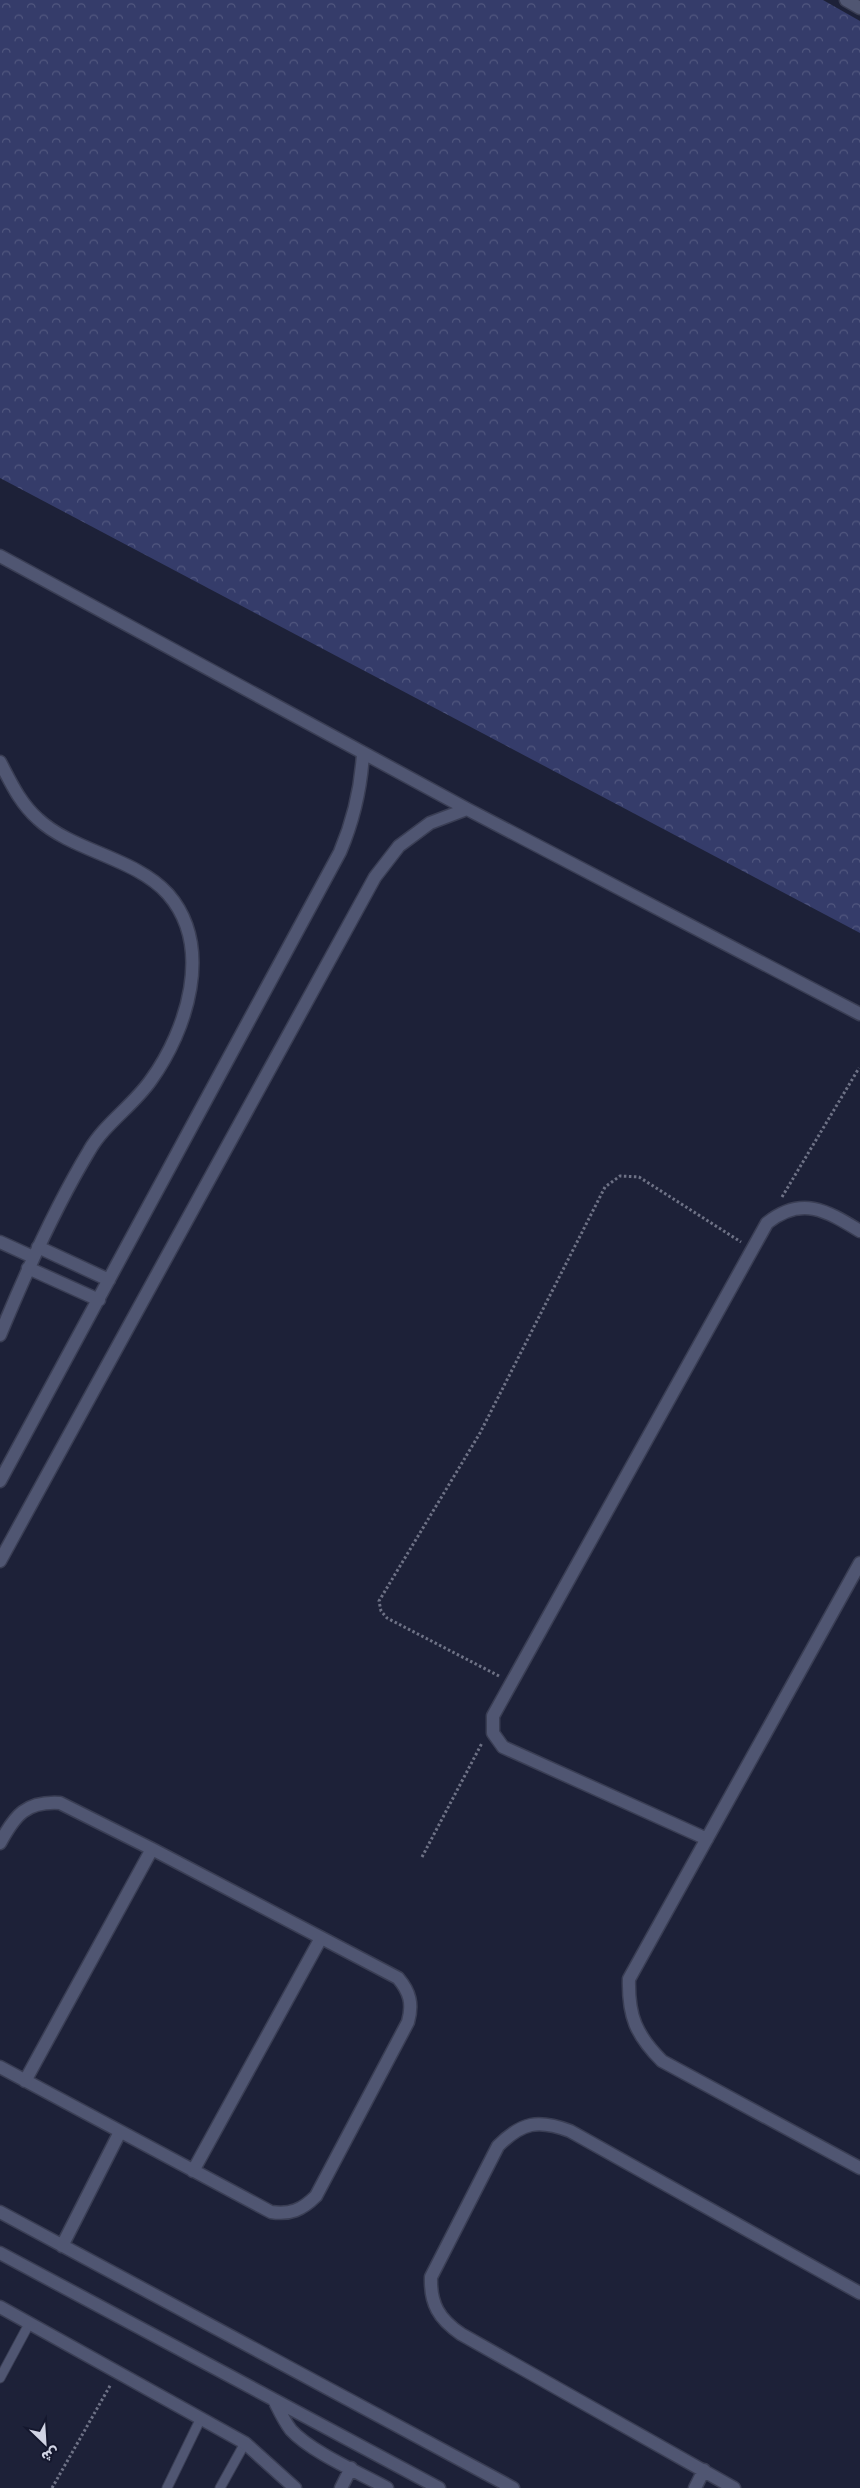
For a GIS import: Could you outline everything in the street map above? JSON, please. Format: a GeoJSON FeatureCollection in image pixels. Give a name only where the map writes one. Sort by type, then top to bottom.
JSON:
{"type":"FeatureCollection","features":[{"type":"Feature","properties":{"kind":"street"},"geometry":{"type":"LineString","coordinates":[[846,0],[860,8]]}},
{"type":"Feature","properties":{"kind":"street"},"geometry":{"type":"LineString","coordinates":[[0,556],[467,809],[860,1014]]}},
{"type":"Feature","properties":{"kind":"street"},"geometry":{"type":"LineString","coordinates":[[0,1481],[340,852],[353,820],[361,787],[363,753]]}},
{"type":"Feature","properties":{"kind":"street"},"geometry":{"type":"LineString","coordinates":[[0,762],[18,797],[38,819],[62,835],[130,867],[165,891],[180,913],[191,956],[192,984],[186,1012],[152,1080],[93,1144],[33,1257],[0,1335]]}},
{"type":"Feature","properties":{"kind":"street"},"geometry":{"type":"LineString","coordinates":[[0,1562],[375,877],[398,846],[430,823],[467,809]]}},
{"type":"Feature","properties":{"kind":"street"},"geometry":{"type":"LineString","coordinates":[[707,1839],[503,1747],[493,1733],[493,1716],[767,1223],[779,1214],[793,1209],[822,1210],[860,1231]]}},
{"type":"Feature","properties":{"kind":"street"},"geometry":{"type":"LineString","coordinates":[[0,1242],[33,1257],[109,1280]]}},
{"type":"Feature","properties":{"kind":"street"},"geometry":{"type":"LineString","coordinates":[[33,1257],[99,1300]]}},
{"type":"Feature","properties":{"kind":"street"},"geometry":{"type":"LineString","coordinates":[[860,1563],[629,1979],[629,2002],[634,2024],[645,2045],[662,2061],[860,2168]]}},
{"type":"Feature","properties":{"kind":"street"},"geometry":{"type":"LineString","coordinates":[[0,1843],[11,1823],[20,1813],[32,1806],[47,1802],[60,1803],[398,1978],[406,1987],[410,1998],[411,2010],[408,2022],[316,2196],[306,2206],[296,2211],[282,2214],[271,2212],[0,2067]]}},
{"type":"Feature","properties":{"kind":"street"},"geometry":{"type":"LineString","coordinates":[[25,2081],[152,1849]]}},
{"type":"Feature","properties":{"kind":"street"},"geometry":{"type":"LineString","coordinates":[[193,2171],[321,1938]]}},
{"type":"Feature","properties":{"kind":"street"},"geometry":{"type":"LineString","coordinates":[[734,2488],[461,2334],[446,2324],[436,2310],[430,2294],[431,2276],[498,2146],[512,2132],[531,2124],[551,2124],[570,2131],[860,2293]]}},
{"type":"Feature","properties":{"kind":"street"},"geometry":{"type":"LineString","coordinates":[[62,2246],[120,2132]]}},
{"type":"Feature","properties":{"kind":"street"},"geometry":{"type":"LineString","coordinates":[[0,2212],[513,2488]]}},
{"type":"Feature","properties":{"kind":"street"},"geometry":{"type":"LineString","coordinates":[[0,2253],[439,2488]]}},
{"type":"Feature","properties":{"kind":"street"},"geometry":{"type":"LineString","coordinates":[[0,2308],[245,2443],[295,2488]]}},
{"type":"Feature","properties":{"kind":"street"},"geometry":{"type":"LineString","coordinates":[[274,2400],[281,2416],[304,2441],[387,2488]]}},
{"type":"Feature","properties":{"kind":"street"},"geometry":{"type":"LineString","coordinates":[[341,2488],[350,2468]]}},
{"type":"Feature","properties":{"kind":"street"},"geometry":{"type":"LineString","coordinates":[[695,2488],[704,2470]]}},
{"type":"Feature","properties":{"kind":"lane"},"geometry":{"type":"LineString","coordinates":[[0,2378],[29,2324]]}},
{"type":"Feature","properties":{"kind":"lane"},"geometry":{"type":"LineString","coordinates":[[167,2488],[202,2418]]}},
{"type":"Feature","properties":{"kind":"lane"},"geometry":{"type":"LineString","coordinates":[[220,2488],[245,2443]]}},
{"type":"Feature","properties":{"kind":"path"},"geometry":{"type":"LineString","coordinates":[[781,1199],[859,1068]]}},
{"type":"Feature","properties":{"kind":"path"},"geometry":{"type":"LineString","coordinates":[[512,1682],[387,1618],[381,1611],[379,1601],[480,1433],[605,1187],[620,1176],[639,1177],[752,1248]]}},
{"type":"Feature","properties":{"kind":"path"},"geometry":{"type":"LineString","coordinates":[[422,1856],[492,1725]]}},
{"type":"Feature","properties":{"kind":"path"},"geometry":{"type":"LineString","coordinates":[[52,2488],[118,2372]]}},
{"type":"Feature","properties":{"kind":"green space"},"geometry":{"type":"Polygon","coordinates":[[[0,0],[823,0],[860,21],[860,933],[0,478],[0,0]]]}}]}
